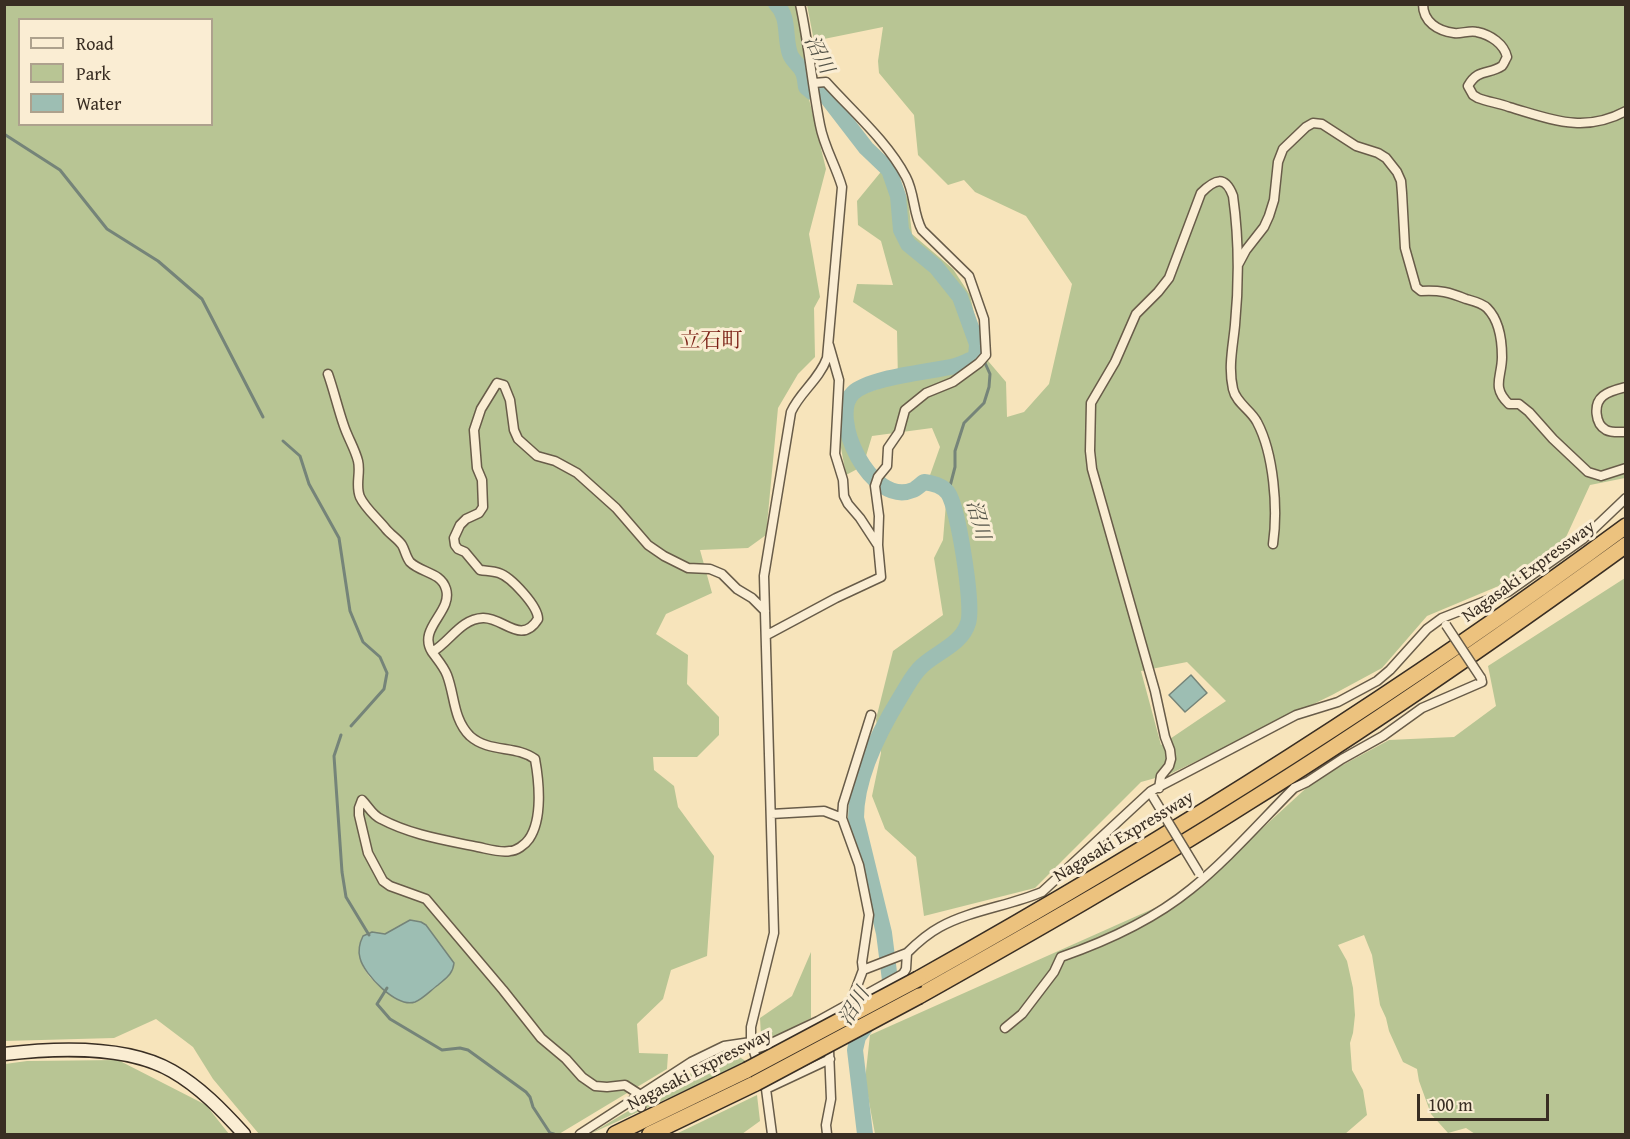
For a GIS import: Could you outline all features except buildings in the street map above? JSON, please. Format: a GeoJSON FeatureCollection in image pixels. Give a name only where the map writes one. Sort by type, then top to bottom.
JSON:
{"type":"FeatureCollection","features":[{"type":"Feature","properties":{"kind":"highway","name":"Nagasaki Expressway"},"geometry":{"type":"LineString","coordinates":[[615,1134],[747,1070],[918,979],[1135,854],[1323,737],[1477,633],[1626,526]]}},
{"type":"Feature","properties":{"kind":"highway","name":"Nagasaki Expressway"},"geometry":{"type":"LineString","coordinates":[[650,1134],[761,1086],[1049,923],[1247,803],[1418,692],[1626,545]]}},
{"type":"Feature","properties":{"kind":"street"},"geometry":{"type":"LineString","coordinates":[[772,1134],[753,1046],[753,1014],[774,933],[764,576],[791,412],[796,400],[823,369],[829,345],[842,187],[837,167],[820,128],[809,43],[800,4]]}},
{"type":"Feature","properties":{"kind":"street"},"geometry":{"type":"LineString","coordinates":[[1423,4],[1423,10],[1429,22],[1437,28],[1454,33],[1477,31],[1494,39],[1506,50],[1507,57],[1502,66],[1477,74],[1471,80],[1468,86],[1478,98],[1566,123],[1602,120],[1626,111]]}},
{"type":"Feature","properties":{"kind":"street"},"geometry":{"type":"LineString","coordinates":[[767,635],[881,577],[878,545],[879,516],[875,486],[878,477],[887,466],[888,448],[899,432],[905,410],[926,393],[953,382],[986,355],[984,320],[969,276],[922,230],[917,221],[908,180],[894,156],[826,82],[814,83]]}},
{"type":"Feature","properties":{"kind":"street"},"geometry":{"type":"LineString","coordinates":[[1239,265],[1246,250],[1264,227],[1269,216],[1278,162],[1283,149],[1302,130],[1313,123],[1322,124],[1356,146],[1378,153],[1391,163],[1401,181],[1405,248],[1416,287],[1421,291],[1439,290],[1454,293],[1474,301],[1487,307],[1495,320],[1500,335],[1502,359],[1498,381],[1502,397],[1509,404],[1519,404],[1529,412],[1552,439],[1588,472],[1601,476],[1626,468]]}},
{"type":"Feature","properties":{"kind":"street"},"geometry":{"type":"LineString","coordinates":[[1201,876],[1155,792],[1171,759],[1170,750],[1092,469],[1090,451],[1091,403],[1115,362],[1136,314],[1158,292],[1172,272],[1177,252],[1201,193],[1215,182],[1225,182],[1230,187],[1233,196],[1239,265],[1231,363],[1232,383],[1235,396],[1257,422],[1269,455],[1276,525],[1273,544]]}},
{"type":"Feature","properties":{"kind":"street"},"geometry":{"type":"LineString","coordinates":[[829,345],[838,380],[835,454],[843,480],[844,496],[878,545]]}},
{"type":"Feature","properties":{"kind":"street"},"geometry":{"type":"LineString","coordinates":[[328,374],[358,460],[360,498],[401,544],[409,561],[433,574],[445,586],[446,605],[434,621],[428,635],[428,646],[447,673],[457,716],[470,736],[490,748],[527,753],[535,759],[540,795],[533,830],[528,840],[520,848],[511,852],[424,836],[398,827],[379,818],[362,800],[359,815],[368,853],[382,881],[426,899],[541,1038],[566,1059],[582,1077],[595,1086],[625,1085],[637,1096],[641,1107]]}},
{"type":"Feature","properties":{"kind":"street"},"geometry":{"type":"LineString","coordinates":[[432,652],[439,648],[458,628],[471,621],[483,618],[496,620],[508,628],[527,630],[538,619],[534,606],[506,576],[480,570],[472,558],[455,545],[454,538],[460,525],[466,519],[479,513],[483,507],[482,480],[477,468],[474,430],[481,409],[497,382],[504,385],[510,400],[514,430],[518,439],[537,456],[565,465],[577,472],[610,502],[648,545],[664,556],[688,568],[711,569],[722,574],[765,611]]}},
{"type":"Feature","properties":{"kind":"street"},"geometry":{"type":"LineString","coordinates":[[1626,387],[1602,397],[1597,410],[1600,424],[1604,429],[1626,432]]}},
{"type":"Feature","properties":{"kind":"street"},"geometry":{"type":"LineString","coordinates":[[863,970],[907,952],[922,938],[958,919],[1042,892],[1155,792],[1296,715],[1338,702],[1377,681],[1427,629],[1508,592],[1583,539],[1626,498]]}},
{"type":"Feature","properties":{"kind":"street"},"geometry":{"type":"LineString","coordinates":[[1005,1028],[1022,1014],[1054,972],[1061,957],[1095,945],[1135,926],[1189,891],[1201,876],[1294,788],[1383,736],[1422,708],[1482,682],[1444,622]]}},
{"type":"Feature","properties":{"kind":"street"},"geometry":{"type":"LineString","coordinates":[[851,1002],[863,970],[862,962],[869,915],[858,865],[842,818],[843,804],[871,715]]}},
{"type":"Feature","properties":{"kind":"street"},"geometry":{"type":"LineString","coordinates":[[771,814],[824,811],[842,818]]}},
{"type":"Feature","properties":{"kind":"street"},"geometry":{"type":"LineString","coordinates":[[580,1134],[691,1062],[724,1046],[765,1046],[818,1021],[882,986],[903,974],[906,969],[907,952]]}},
{"type":"Feature","properties":{"kind":"street"},"geometry":{"type":"LineString","coordinates":[[818,1021],[830,1059],[831,1099],[826,1125],[827,1134]]}},
{"type":"Feature","properties":{"kind":"street"},"geometry":{"type":"LineString","coordinates":[[4,1054],[43,1050],[105,1052],[137,1057],[170,1069],[194,1085],[244,1134]]}},
{"type":"Feature","properties":{"kind":"street"},"geometry":{"type":"LineString","coordinates":[[761,1086],[830,1059]]}},
{"type":"Feature","properties":{"kind":"green space"},"geometry":{"type":"Polygon","coordinates":[[[4,5],[798,5],[809,99],[826,169],[809,234],[820,297],[814,308],[815,357],[798,374],[778,408],[766,535],[748,548],[700,550],[712,593],[666,614],[656,634],[688,655],[687,684],[719,717],[719,735],[697,757],[653,757],[654,770],[674,786],[678,807],[714,856],[707,956],[671,970],[663,999],[637,1024],[639,1053],[668,1054],[667,1069],[559,1134],[259,1134],[213,1079],[193,1047],[156,1019],[114,1038],[5,1041],[4,5]],[[410,920],[387,933],[368,933],[362,938],[360,956],[362,963],[374,981],[385,990],[421,922],[410,920]]]}},
{"type":"Feature","properties":{"kind":"green space"},"geometry":{"type":"Polygon","coordinates":[[[807,5],[1625,5],[1625,478],[1590,485],[1561,548],[1501,585],[1427,616],[1382,668],[1170,774],[1141,782],[1035,888],[924,916],[916,857],[885,829],[872,796],[881,753],[876,719],[893,651],[943,615],[934,558],[943,540],[946,503],[929,478],[940,447],[932,428],[872,436],[863,466],[846,475],[839,437],[840,402],[898,382],[897,331],[853,302],[857,284],[893,285],[881,241],[858,225],[857,201],[889,162],[908,199],[912,234],[953,269],[970,295],[983,355],[1006,382],[1007,417],[1024,412],[1049,384],[1072,284],[1026,216],[975,192],[964,180],[948,185],[918,155],[914,115],[879,73],[878,61],[883,27],[814,41],[807,5]],[[1187,662],[1141,671],[1161,745],[1226,701],[1187,662]]]}},
{"type":"Feature","properties":{"kind":"green space"},"geometry":{"type":"Polygon","coordinates":[[[1625,578],[1625,1134],[1475,1134],[1466,1128],[1448,1133],[1431,1114],[1417,1069],[1403,1062],[1389,1031],[1380,1005],[1372,955],[1364,935],[1338,945],[1347,961],[1353,988],[1355,1015],[1350,1043],[1352,1070],[1363,1090],[1367,1115],[1345,1134],[875,1134],[865,1080],[870,1035],[1195,890],[1315,780],[1389,740],[1454,737],[1496,706],[1488,666],[1625,578]]]}},
{"type":"Feature","properties":{"kind":"green space"},"geometry":{"type":"Polygon","coordinates":[[[811,952],[811,1018],[772,1039],[761,1036],[760,1018],[792,996],[811,952]]]}},
{"type":"Feature","properties":{"kind":"green space"},"geometry":{"type":"Polygon","coordinates":[[[723,1054],[735,1054],[747,1062],[590,1134],[723,1054]]]}},
{"type":"Feature","properties":{"kind":"green space"},"geometry":{"type":"Polygon","coordinates":[[[118,1060],[206,1105],[229,1134],[5,1134],[5,1064],[27,1061],[118,1060]]]}},
{"type":"Feature","properties":{"kind":"green space"},"geometry":{"type":"Polygon","coordinates":[[[757,1095],[760,1121],[742,1134],[676,1134],[757,1095]]]}},
{"type":"Feature","properties":{"kind":"water"},"geometry":{"type":"Polygon","coordinates":[[[1191,675],[1207,693],[1185,712],[1169,695],[1191,675]]]}},
{"type":"Feature","properties":{"kind":"water"},"geometry":{"type":"Polygon","coordinates":[[[410,920],[426,925],[454,963],[451,973],[444,980],[421,999],[408,1003],[391,995],[374,981],[363,965],[359,950],[363,936],[372,932],[385,934],[410,920]]]}},
{"type":"Feature","properties":{"kind":"waterway","name":"沼川"},"geometry":{"type":"LineString","coordinates":[[776,4],[785,21],[790,54],[802,71],[806,87],[812,92],[826,96],[866,148],[889,170],[898,196],[901,230],[908,244],[936,267],[960,297],[977,344],[976,358],[955,366],[886,379],[861,387],[853,393],[847,405],[846,420],[850,439],[858,457],[882,486],[897,492],[913,490],[924,482],[934,484],[948,493],[960,536],[969,598],[968,623],[965,630],[955,642],[928,661],[913,676],[878,739],[860,786],[856,818],[884,933],[891,988],[886,997]]}},
{"type":"Feature","properties":{"kind":"waterway"},"geometry":{"type":"LineString","coordinates":[[4,134],[60,170],[107,229],[158,261],[202,299],[263,417]]}},
{"type":"Feature","properties":{"kind":"waterway"},"geometry":{"type":"LineString","coordinates":[[948,494],[955,467],[955,451],[964,423],[984,403],[989,387],[990,374],[985,363]]}},
{"type":"Feature","properties":{"kind":"waterway"},"geometry":{"type":"LineString","coordinates":[[283,441],[300,456],[309,484],[339,538],[350,611],[363,642],[380,657],[387,673],[384,689],[351,726]]}},
{"type":"Feature","properties":{"kind":"waterway"},"geometry":{"type":"LineString","coordinates":[[341,735],[334,756],[342,872],[346,897],[369,935]]}},
{"type":"Feature","properties":{"kind":"waterway"},"geometry":{"type":"LineString","coordinates":[[387,988],[377,1004],[390,1019],[442,1050],[460,1048],[468,1050],[526,1092],[550,1133],[554,1134]]}},
{"type":"Feature","properties":{"kind":"waterway","name":"沼川"},"geometry":{"type":"LineString","coordinates":[[865,1134],[855,1050],[858,1037],[870,1021]]}},
{"type":"Feature","properties":{"kind":"district","name":"立石町"},"geometry":{"type":"Point","coordinates":[711,342]}}]}
